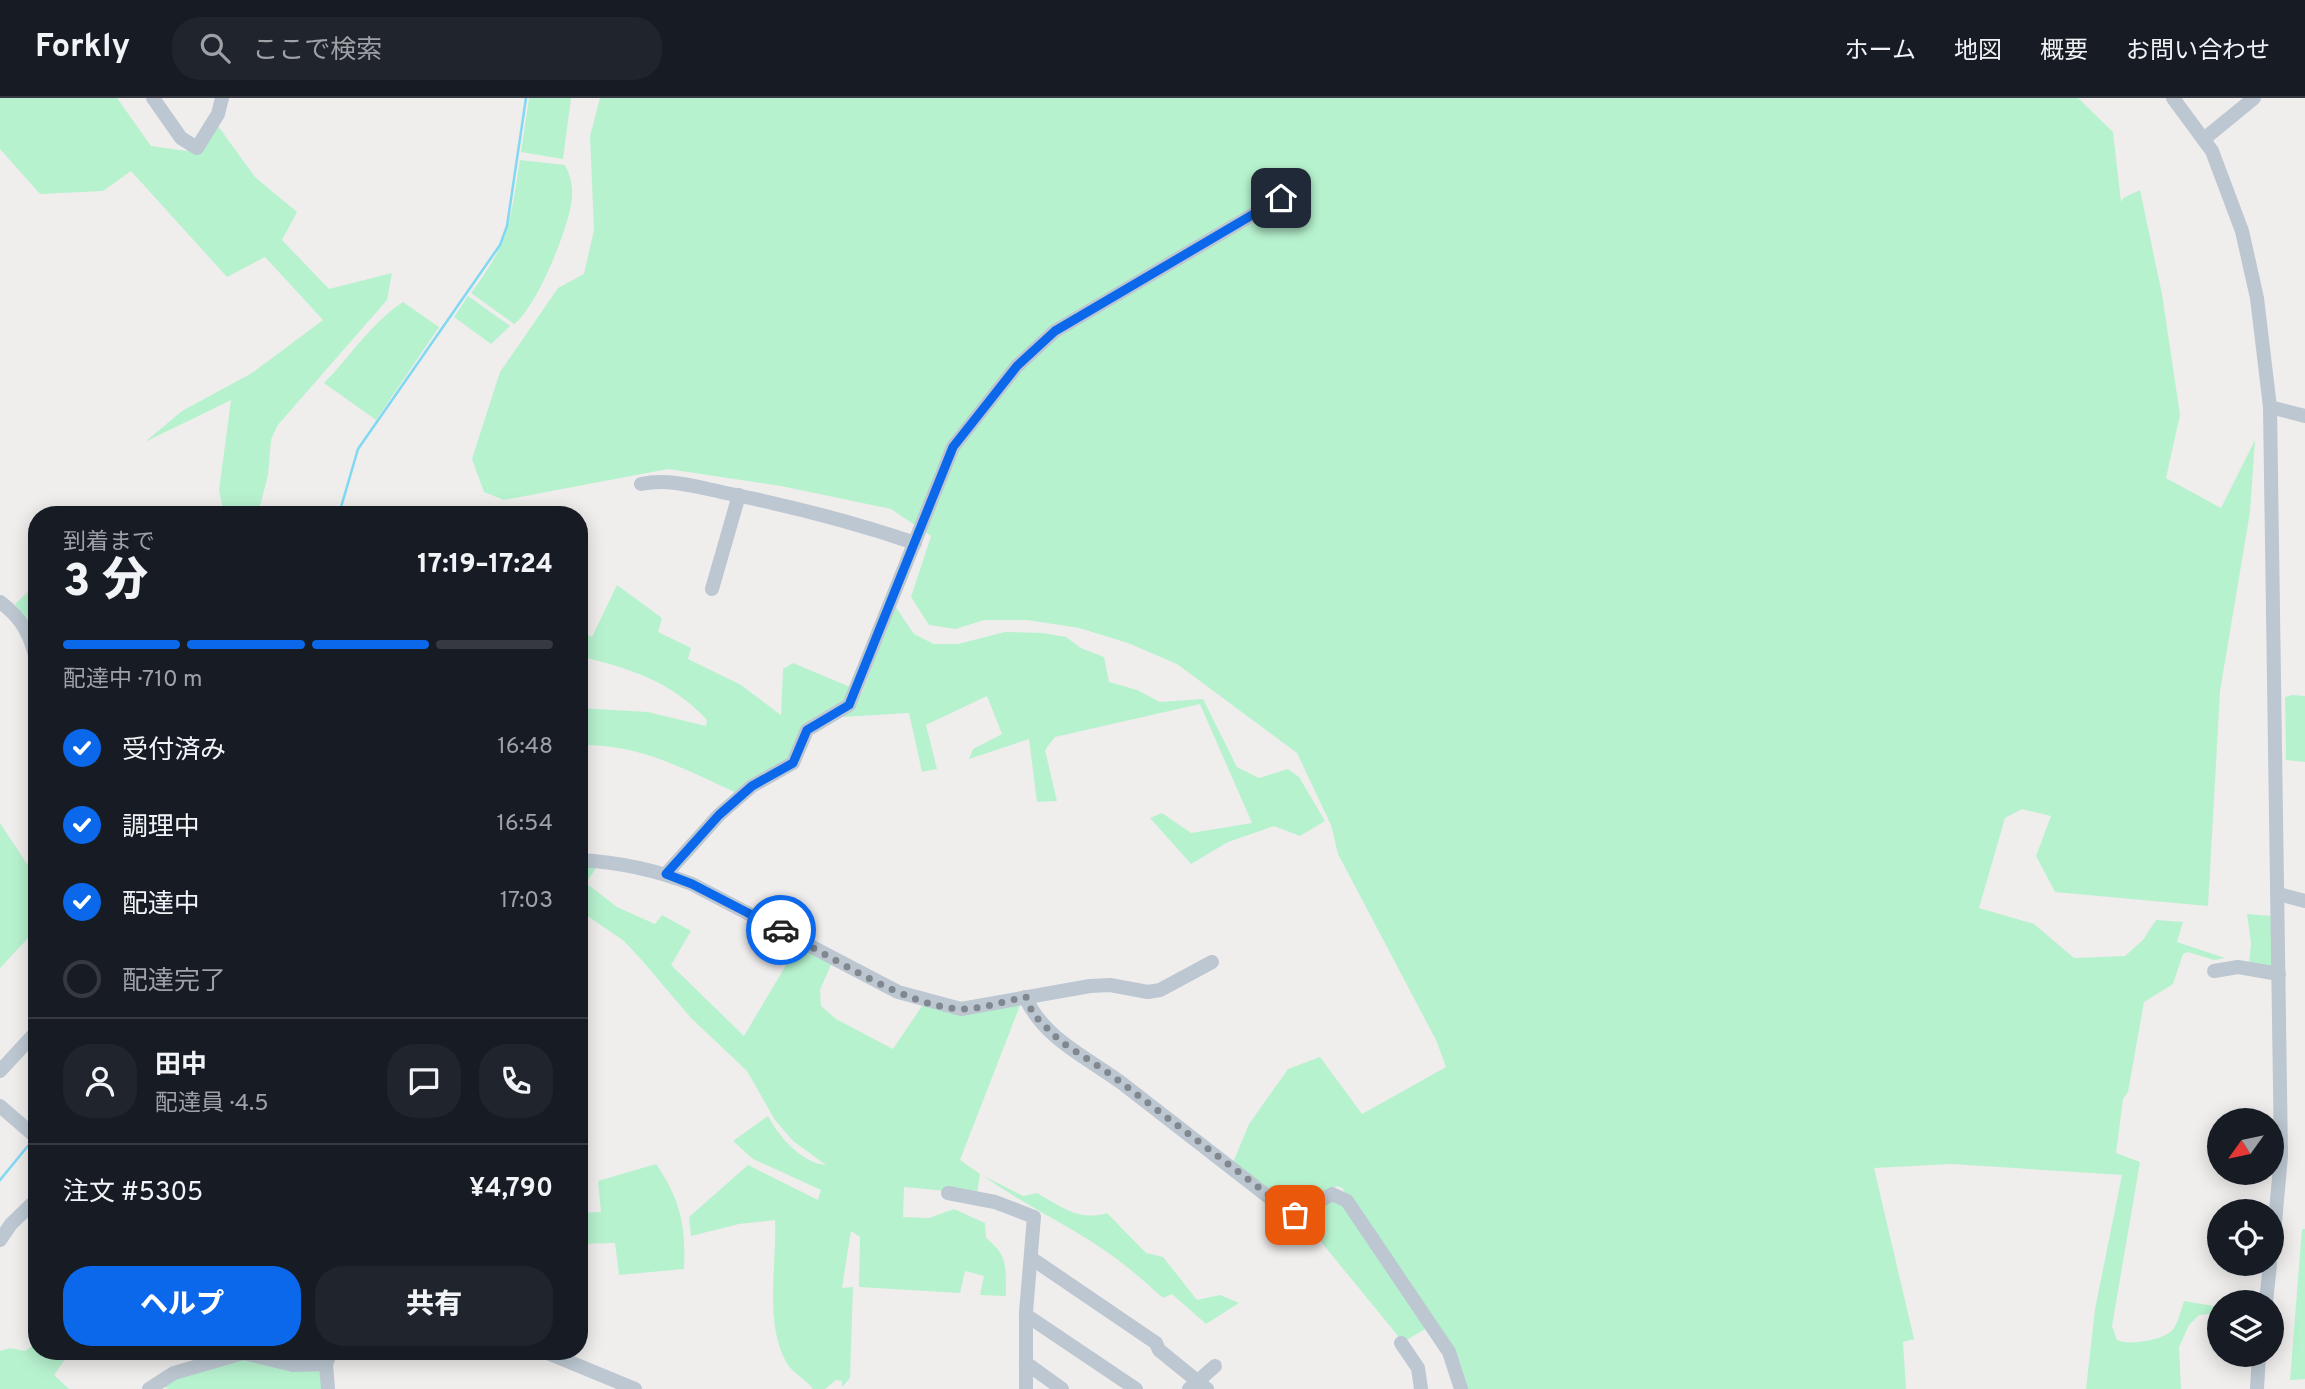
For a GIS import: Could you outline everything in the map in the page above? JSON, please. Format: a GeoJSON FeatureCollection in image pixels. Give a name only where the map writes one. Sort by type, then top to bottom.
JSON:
{"type":"FeatureCollection","features":[{"type":"Feature","properties":{"kind":"street"},"geometry":{"type":"LineString","coordinates":[[153,98],[181,138],[197,148],[218,114],[222,98]]}},
{"type":"Feature","properties":{"kind":"street"},"geometry":{"type":"LineString","coordinates":[[2173,98],[2212,151],[2238,221],[2254,277],[2270,407],[2279,894],[2277,1108]]}},
{"type":"Feature","properties":{"kind":"street"},"geometry":{"type":"LineString","coordinates":[[2204,139],[2254,98]]}},
{"type":"Feature","properties":{"kind":"street"},"geometry":{"type":"LineString","coordinates":[[666,874],[719,815],[743,793],[793,763],[807,730],[849,705],[953,447],[1034,348],[1055,331],[1281,198]]}},
{"type":"Feature","properties":{"kind":"street"},"geometry":{"type":"LineString","coordinates":[[2270,407],[2305,416]]}},
{"type":"Feature","properties":{"kind":"street"},"geometry":{"type":"LineString","coordinates":[[641,484],[663,480],[739,495],[834,516],[915,543]]}},
{"type":"Feature","properties":{"kind":"street"},"geometry":{"type":"LineString","coordinates":[[712,589],[739,495]]}},
{"type":"Feature","properties":{"kind":"street"},"geometry":{"type":"LineString","coordinates":[[0,602],[21,621],[28,632]]}},
{"type":"Feature","properties":{"kind":"street"},"geometry":{"type":"LineString","coordinates":[[588,860],[606,861],[666,874],[692,884],[898,992],[961,1009],[1110,985],[1148,992],[1160,989],[1212,962]]}},
{"type":"Feature","properties":{"kind":"street"},"geometry":{"type":"LineString","coordinates":[[2279,894],[2305,901]]}},
{"type":"Feature","properties":{"kind":"street"},"geometry":{"type":"LineString","coordinates":[[2214,971],[2238,967],[2279,974]]}},
{"type":"Feature","properties":{"kind":"street"},"geometry":{"type":"LineString","coordinates":[[1026,997],[1033,1014],[1060,1041],[1110,1074],[1288,1212],[1295,1215],[1326,1196],[1342,1196],[1449,1352],[1461,1389]]}},
{"type":"Feature","properties":{"kind":"street"},"geometry":{"type":"LineString","coordinates":[[0,1072],[28,1041]]}},
{"type":"Feature","properties":{"kind":"street"},"geometry":{"type":"LineString","coordinates":[[0,1106],[28,1131]]}},
{"type":"Feature","properties":{"kind":"street"},"geometry":{"type":"LineString","coordinates":[[948,1193],[995,1202],[1034,1217],[1026,1315],[1026,1389]]}},
{"type":"Feature","properties":{"kind":"street"},"geometry":{"type":"LineString","coordinates":[[0,1240],[11,1224],[28,1208]]}},
{"type":"Feature","properties":{"kind":"street"},"geometry":{"type":"LineString","coordinates":[[1031,1258],[1156,1343],[1159,1350],[1198,1386],[1215,1366]]}},
{"type":"Feature","properties":{"kind":"street"},"geometry":{"type":"LineString","coordinates":[[1026,1315],[1136,1389]]}},
{"type":"Feature","properties":{"kind":"street"},"geometry":{"type":"LineString","coordinates":[[1401,1343],[1418,1368],[1421,1389]]}},
{"type":"Feature","properties":{"kind":"street"},"geometry":{"type":"LineString","coordinates":[[149,1389],[174,1373],[219,1360]]}},
{"type":"Feature","properties":{"kind":"street"},"geometry":{"type":"LineString","coordinates":[[270,1360],[293,1366],[317,1360]]}},
{"type":"Feature","properties":{"kind":"street"},"geometry":{"type":"LineString","coordinates":[[328,1389],[329,1360]]}},
{"type":"Feature","properties":{"kind":"street"},"geometry":{"type":"LineString","coordinates":[[565,1360],[635,1389]]}},
{"type":"Feature","properties":{"kind":"street"},"geometry":{"type":"LineString","coordinates":[[1026,1363],[1062,1389]]}},
{"type":"Feature","properties":{"kind":"street"},"geometry":{"type":"LineString","coordinates":[[2257,1389],[2258,1367]]}},
{"type":"Feature","properties":{"kind":"green space"},"geometry":{"type":"Polygon","coordinates":[[[0,98],[117,98],[151,146],[186,151],[218,126],[255,177],[297,212],[282,240],[329,289],[392,273],[387,300],[277,426],[271,440],[268,475],[260,506],[222,506],[219,490],[231,400],[145,442],[182,411],[252,373],[323,320],[265,257],[227,277],[131,171],[103,191],[40,194],[0,149],[0,98]]]}},
{"type":"Feature","properties":{"kind":"green space"},"geometry":{"type":"Polygon","coordinates":[[[529,98],[571,98],[563,159],[521,152],[529,98]]]}},
{"type":"Feature","properties":{"kind":"green space"},"geometry":{"type":"Polygon","coordinates":[[[600,98],[2078,98],[2113,132],[2121,202],[2123,198],[2140,190],[2162,294],[2180,415],[2166,478],[2221,508],[2255,440],[2250,512],[2220,691],[2208,906],[2055,892],[2036,856],[2051,816],[2022,809],[2005,818],[1979,908],[2034,924],[2074,958],[2125,956],[2143,940],[2156,920],[2183,922],[2177,942],[2225,958],[2214,960],[2188,952],[2183,954],[2173,984],[2144,1002],[2128,1092],[2123,1099],[2116,1153],[2140,1162],[2112,1326],[2117,1340],[2147,1341],[2164,1336],[2174,1328],[2184,1301],[2207,1305],[2207,1314],[2199,1315],[2189,1325],[2179,1347],[2181,1389],[2086,1389],[2095,1309],[2122,1175],[1952,1164],[1874,1168],[1914,1339],[1903,1342],[1906,1389],[1464,1389],[1436,1327],[1342,1188],[1337,1186],[1294,1212],[1232,1165],[1249,1124],[1288,1069],[1320,1057],[1362,1114],[1446,1067],[1436,1040],[1338,854],[1331,825],[1297,753],[1177,664],[1128,643],[1079,628],[1027,620],[984,620],[956,629],[929,625],[911,597],[931,536],[891,509],[781,486],[668,469],[504,500],[484,492],[472,459],[500,372],[558,288],[584,274],[594,230],[590,136],[600,98]]]}},
{"type":"Feature","properties":{"kind":"green space"},"geometry":{"type":"Polygon","coordinates":[[[520,160],[565,165],[571,180],[572,193],[566,226],[551,265],[532,302],[514,324],[471,293],[501,244],[514,200],[520,160]]]}},
{"type":"Feature","properties":{"kind":"green space"},"geometry":{"type":"Polygon","coordinates":[[[468,296],[510,326],[491,344],[454,317],[468,296]]]}},
{"type":"Feature","properties":{"kind":"green space"},"geometry":{"type":"Polygon","coordinates":[[[403,302],[439,327],[376,420],[324,383],[371,330],[403,302]]]}},
{"type":"Feature","properties":{"kind":"green space"},"geometry":{"type":"Polygon","coordinates":[[[617,585],[662,618],[658,632],[691,648],[688,659],[741,685],[781,715],[783,669],[793,663],[855,689],[847,701],[802,729],[794,755],[737,793],[648,755],[610,747],[588,746],[588,709],[648,712],[706,726],[707,720],[693,706],[664,686],[632,671],[588,658],[588,635],[592,637],[617,585]]]}},
{"type":"Feature","properties":{"kind":"green space"},"geometry":{"type":"Polygon","coordinates":[[[28,592],[28,621],[15,604],[28,592]]]}},
{"type":"Feature","properties":{"kind":"green space"},"geometry":{"type":"Polygon","coordinates":[[[895,606],[914,634],[934,644],[958,644],[1005,632],[1066,637],[1081,648],[1104,657],[1109,682],[1137,690],[1160,702],[1203,699],[1237,767],[1259,778],[1288,769],[1299,777],[1325,821],[1300,836],[1274,826],[1228,842],[1191,864],[1150,818],[1162,813],[1191,833],[1252,823],[1200,704],[1055,737],[1045,750],[1057,801],[1037,802],[1029,739],[969,759],[973,749],[1002,734],[987,696],[926,725],[937,769],[922,772],[909,713],[842,717],[862,693],[895,606]]]}},
{"type":"Feature","properties":{"kind":"green space"},"geometry":{"type":"Polygon","coordinates":[[[2305,696],[2305,762],[2286,760],[2285,697],[2305,696]]]}},
{"type":"Feature","properties":{"kind":"green space"},"geometry":{"type":"Polygon","coordinates":[[[0,823],[28,863],[28,938],[0,968],[0,823]]]}},
{"type":"Feature","properties":{"kind":"green space"},"geometry":{"type":"Polygon","coordinates":[[[588,865],[598,865],[588,880],[588,865]]]}},
{"type":"Feature","properties":{"kind":"green space"},"geometry":{"type":"Polygon","coordinates":[[[588,885],[617,907],[655,924],[662,915],[691,931],[671,965],[744,1036],[799,943],[833,960],[820,990],[821,1006],[836,1019],[893,1049],[924,1003],[1021,1003],[960,1160],[980,1174],[977,1194],[904,1187],[903,1217],[929,1218],[954,1209],[985,1223],[986,1238],[1003,1257],[1006,1296],[980,1295],[984,1276],[965,1271],[960,1293],[859,1287],[860,1237],[851,1231],[842,1288],[853,1287],[850,1378],[842,1387],[842,1381],[836,1380],[825,1389],[813,1389],[792,1370],[779,1346],[775,1329],[775,1220],[739,1224],[691,1236],[689,1217],[748,1165],[818,1200],[821,1190],[753,1159],[733,1141],[768,1116],[792,1148],[808,1159],[826,1165],[793,1141],[775,1120],[747,1071],[691,1018],[624,941],[588,916],[588,885]]]}},
{"type":"Feature","properties":{"kind":"green space"},"geometry":{"type":"Polygon","coordinates":[[[2247,914],[2272,916],[2273,965],[2270,968],[2249,964],[2251,943],[2247,914]]]}},
{"type":"Feature","properties":{"kind":"green space"},"geometry":{"type":"Polygon","coordinates":[[[656,1164],[671,1190],[680,1214],[684,1240],[684,1269],[619,1275],[615,1243],[588,1244],[588,1213],[601,1212],[598,1181],[656,1164]]]}},
{"type":"Feature","properties":{"kind":"green space"},"geometry":{"type":"Polygon","coordinates":[[[984,1176],[1023,1196],[1037,1193],[1079,1214],[1088,1216],[1107,1213],[1146,1253],[1163,1257],[1197,1300],[1220,1295],[1239,1303],[1206,1324],[1172,1294],[1163,1298],[1104,1250],[984,1176]]]}},
{"type":"Feature","properties":{"kind":"green space"},"geometry":{"type":"Polygon","coordinates":[[[1326,1198],[1340,1199],[1427,1328],[1403,1342],[1304,1221],[1302,1218],[1326,1198]]]}},
{"type":"Feature","properties":{"kind":"green space"},"geometry":{"type":"Polygon","coordinates":[[[2302,1229],[2305,1229],[2305,1379],[2290,1380],[2302,1229]]]}},
{"type":"Feature","properties":{"kind":"green space"},"geometry":{"type":"Polygon","coordinates":[[[10,1348],[25,1351],[28,1349],[28,1360],[65,1360],[54,1375],[69,1389],[0,1389],[0,1351],[10,1348]]]}},
{"type":"Feature","properties":{"kind":"green space"},"geometry":{"type":"Polygon","coordinates":[[[226,1360],[249,1360],[320,1368],[326,1389],[168,1389],[160,1384],[226,1360]]]}},
{"type":"Feature","properties":{"kind":"waterway"},"geometry":{"type":"LineString","coordinates":[[341,506],[358,449],[500,245],[507,226],[526,98]]}},
{"type":"Feature","properties":{"kind":"waterway"},"geometry":{"type":"LineString","coordinates":[[0,1180],[28,1146]]}},
{"type":"Feature","properties":{"kind":"way so far"},"geometry":{"type":"LineString","coordinates":[[781,930],[898,992],[948,1007],[961,1009],[1026,997],[1033,1014],[1060,1041],[1110,1074],[1295,1215]]}},
{"type":"Feature","properties":{"kind":"route"},"geometry":{"type":"LineString","coordinates":[[781,930],[692,884],[666,874],[719,815],[752,786],[793,763],[807,730],[839,714],[849,705],[857,692],[953,447],[1011,373],[1034,348],[1055,331],[1281,198]]}}]}
